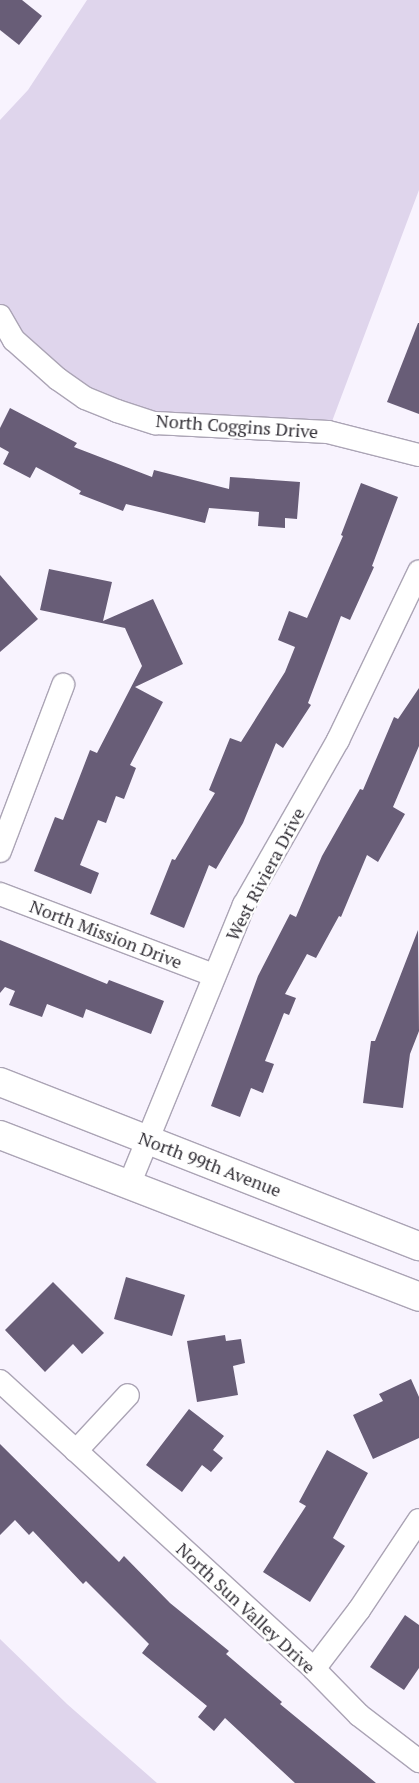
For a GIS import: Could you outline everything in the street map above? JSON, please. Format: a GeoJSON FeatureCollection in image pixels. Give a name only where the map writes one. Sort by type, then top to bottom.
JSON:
{"type":"FeatureCollection","features":[{"type":"Feature","properties":{"kind":"main road","name":"North 99th Avenue"},"geometry":{"type":"LineString","coordinates":[[0,1082],[419,1246]]}},
{"type":"Feature","properties":{"kind":"main road"},"geometry":{"type":"LineString","coordinates":[[0,1135],[419,1297]]}},
{"type":"Feature","properties":{"kind":"street","name":"North Coggins Drive"},"geometry":{"type":"LineString","coordinates":[[0,316],[7,346],[85,398],[155,423],[328,432],[419,455]]}},
{"type":"Feature","properties":{"kind":"street","name":"West Riviera Drive"},"geometry":{"type":"LineString","coordinates":[[129,1185],[213,975],[244,905],[350,716],[419,572]]}},
{"type":"Feature","properties":{"kind":"street"},"geometry":{"type":"LineString","coordinates":[[0,851],[63,685]]}},
{"type":"Feature","properties":{"kind":"street","name":"North Mission Drive"},"geometry":{"type":"LineString","coordinates":[[0,894],[213,975]]}},
{"type":"Feature","properties":{"kind":"street","name":"North Sun Valley Drive"},"geometry":{"type":"LineString","coordinates":[[0,1381],[314,1669],[359,1715],[419,1762]]}},
{"type":"Feature","properties":{"kind":"street"},"geometry":{"type":"LineString","coordinates":[[76,1451],[128,1395]]}},
{"type":"Feature","properties":{"kind":"street"},"geometry":{"type":"LineString","coordinates":[[314,1669],[365,1602],[419,1520]]}},
{"type":"Feature","properties":{"kind":"shaded area"},"geometry":{"type":"Polygon","coordinates":[[[87,0],[419,0],[419,190],[328,432],[198,427],[85,398],[0,316],[0,120],[28,90],[87,0]]]}},
{"type":"Feature","properties":{"kind":"shaded area"},"geometry":{"type":"Polygon","coordinates":[[[0,1639],[67,1704],[157,1783],[0,1783],[0,1639]]]}},
{"type":"Feature","properties":{"kind":"building"},"geometry":{"type":"Polygon","coordinates":[[[0,0],[22,0],[42,16],[19,45],[0,30],[0,0]]]}},
{"type":"Feature","properties":{"kind":"building"},"geometry":{"type":"Polygon","coordinates":[[[419,323],[419,414],[387,402],[419,323]]]}},
{"type":"Feature","properties":{"kind":"building"},"geometry":{"type":"Polygon","coordinates":[[[10,408],[77,443],[74,447],[152,477],[154,470],[229,489],[230,477],[300,482],[297,519],[285,518],[285,528],[258,526],[259,512],[209,508],[205,523],[126,504],[123,511],[79,494],[81,491],[36,467],[30,478],[3,464],[9,452],[0,447],[0,428],[10,408]]]}},
{"type":"Feature","properties":{"kind":"building"},"geometry":{"type":"Polygon","coordinates":[[[361,483],[398,497],[372,566],[374,567],[350,620],[341,616],[308,703],[311,705],[283,748],[276,743],[243,823],[216,869],[209,865],[184,928],[150,914],[172,859],[175,860],[215,793],[209,790],[230,738],[241,742],[285,672],[295,647],[278,640],[289,611],[307,618],[343,536],[341,535],[361,483]]]}},
{"type":"Feature","properties":{"kind":"building"},"geometry":{"type":"Polygon","coordinates":[[[49,569],[112,582],[103,621],[153,599],[183,664],[135,687],[163,702],[130,765],[136,768],[124,799],[116,796],[106,823],[98,820],[80,865],[99,873],[91,894],[34,871],[55,817],[63,820],[90,750],[97,753],[142,666],[125,628],[40,610],[49,569]]]}},
{"type":"Feature","properties":{"kind":"building"},"geometry":{"type":"Polygon","coordinates":[[[0,575],[38,619],[0,652],[0,575]]]}},
{"type":"Feature","properties":{"kind":"building"},"geometry":{"type":"Polygon","coordinates":[[[419,688],[419,746],[393,807],[405,814],[378,862],[367,855],[341,917],[339,916],[316,958],[307,954],[285,994],[296,998],[289,1015],[284,1013],[265,1061],[274,1064],[263,1093],[251,1088],[240,1117],[211,1106],[258,976],[290,914],[296,917],[322,856],[360,789],[363,790],[394,717],[398,719],[419,688]]]}},
{"type":"Feature","properties":{"kind":"building"},"geometry":{"type":"Polygon","coordinates":[[[418,930],[419,1031],[410,1054],[403,1108],[363,1103],[371,1041],[375,1041],[418,930]]]}},
{"type":"Feature","properties":{"kind":"building"},"geometry":{"type":"Polygon","coordinates":[[[0,940],[107,984],[109,980],[164,1001],[151,1034],[86,1009],[83,1018],[47,1004],[42,1017],[9,1005],[15,991],[5,987],[0,993],[0,940]]]}},
{"type":"Feature","properties":{"kind":"building"},"geometry":{"type":"Polygon","coordinates":[[[126,1277],[185,1295],[172,1336],[114,1319],[126,1277]]]}},
{"type":"Feature","properties":{"kind":"building"},"geometry":{"type":"Polygon","coordinates":[[[53,1282],[104,1333],[82,1354],[73,1344],[45,1372],[5,1330],[53,1282]]]}},
{"type":"Feature","properties":{"kind":"building"},"geometry":{"type":"Polygon","coordinates":[[[225,1335],[226,1341],[241,1339],[245,1363],[233,1366],[238,1395],[197,1402],[187,1341],[225,1335]]]}},
{"type":"Feature","properties":{"kind":"building"},"geometry":{"type":"Polygon","coordinates":[[[411,1379],[419,1397],[419,1438],[373,1459],[353,1415],[383,1401],[379,1394],[411,1379]]]}},
{"type":"Feature","properties":{"kind":"building"},"geometry":{"type":"Polygon","coordinates":[[[189,1409],[224,1436],[213,1450],[223,1458],[211,1472],[202,1465],[182,1492],[146,1465],[189,1409]]]}},
{"type":"Feature","properties":{"kind":"building"},"geometry":{"type":"Polygon","coordinates":[[[0,1444],[119,1562],[124,1556],[170,1603],[229,1651],[226,1654],[282,1702],[280,1704],[376,1783],[295,1783],[225,1718],[214,1731],[198,1717],[207,1706],[142,1653],[149,1644],[86,1581],[83,1584],[33,1531],[29,1535],[15,1520],[0,1535],[0,1444]]]}},
{"type":"Feature","properties":{"kind":"building"},"geometry":{"type":"Polygon","coordinates":[[[327,1450],[368,1473],[333,1538],[345,1546],[310,1602],[263,1572],[306,1506],[299,1502],[327,1450]]]}},
{"type":"Feature","properties":{"kind":"building"},"geometry":{"type":"Polygon","coordinates":[[[405,1615],[419,1625],[419,1668],[404,1690],[370,1667],[405,1615]]]}}]}
